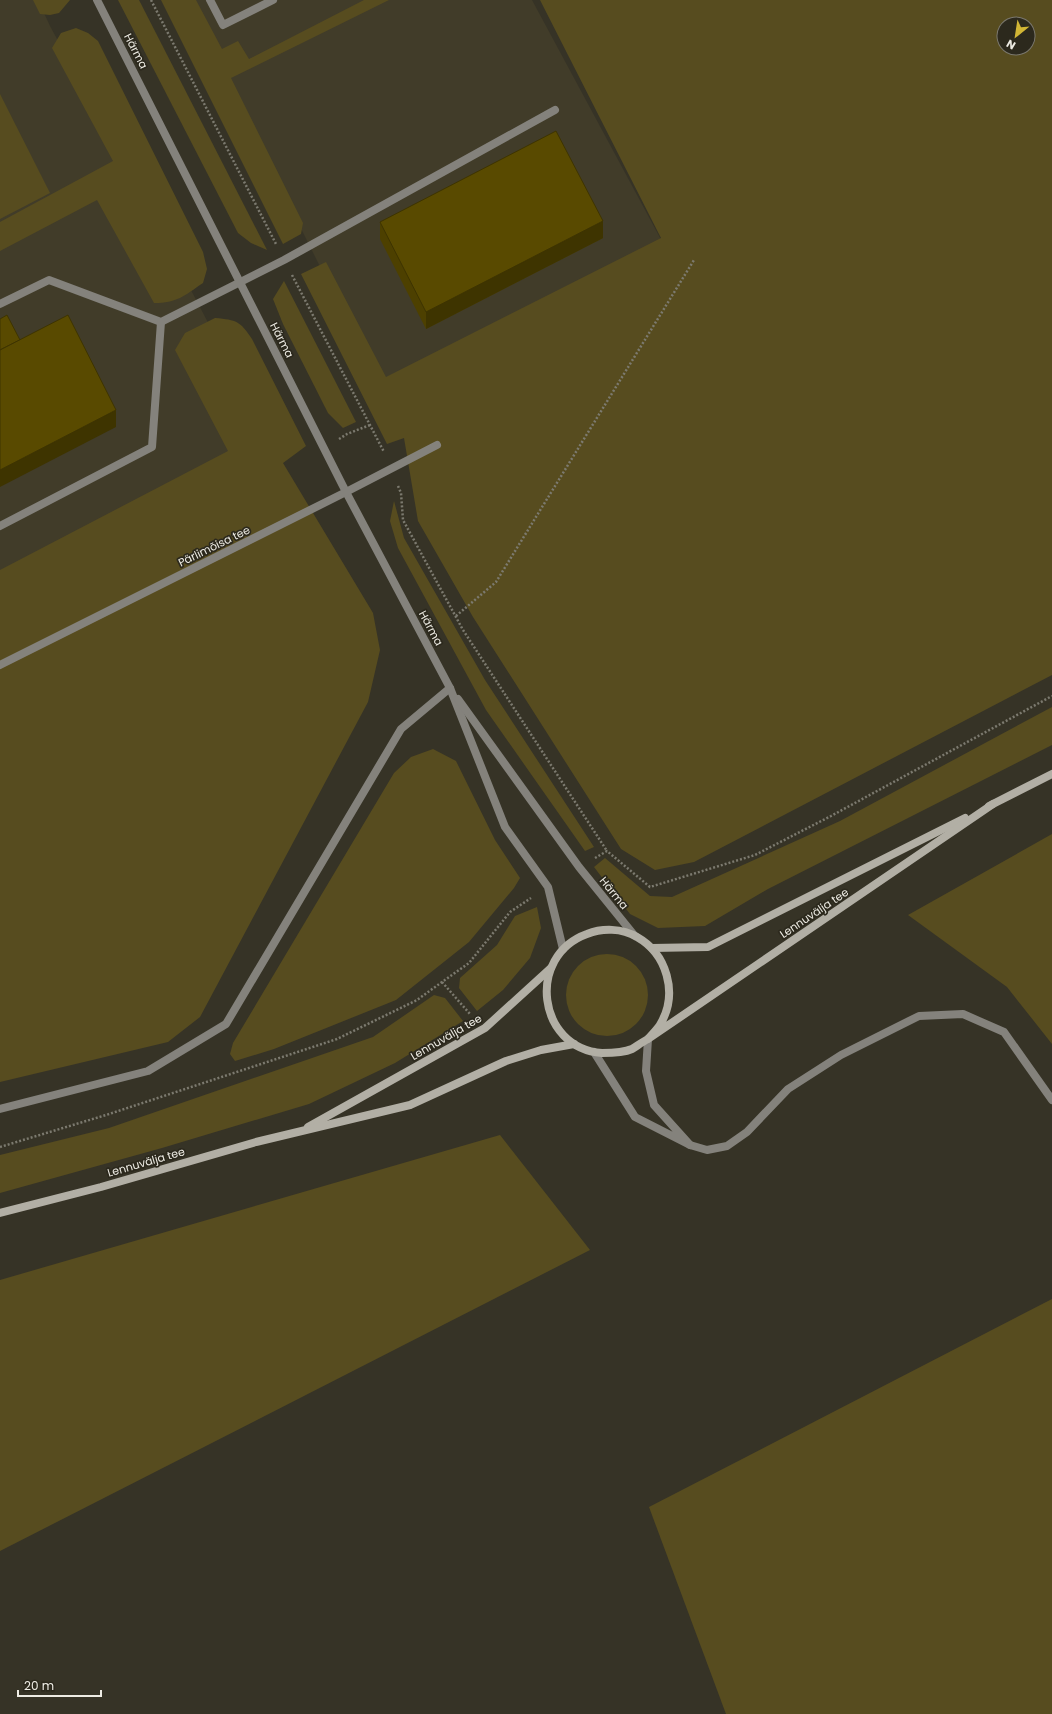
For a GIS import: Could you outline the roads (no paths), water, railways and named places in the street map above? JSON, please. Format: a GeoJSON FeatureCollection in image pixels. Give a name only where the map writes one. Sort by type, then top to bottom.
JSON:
{"type":"FeatureCollection","features":[{"type":"Feature","properties":{"kind":"main road","name":"Lennuvälja tee"},"geometry":{"type":"LineString","coordinates":[[652,948],[708,947],[1052,774]]}},
{"type":"Feature","properties":{"kind":"main road","name":"Lennuvälja tee"},"geometry":{"type":"LineString","coordinates":[[648,1039],[661,1024],[668,1004],[669,984],[664,965],[652,948],[634,936],[616,930],[596,931],[578,937],[562,949],[551,967],[546,984],[547,1002],[552,1018],[561,1032],[574,1044],[594,1052],[613,1053],[631,1049],[648,1039],[993,804]]}},
{"type":"Feature","properties":{"kind":"main road","name":"Lennuvälja tee"},"geometry":{"type":"LineString","coordinates":[[298,1132],[485,1028],[551,967]]}},
{"type":"Feature","properties":{"kind":"main road","name":"Lennuvälja tee"},"geometry":{"type":"LineString","coordinates":[[0,1213],[101,1187],[256,1142],[410,1105],[506,1060],[541,1050],[574,1044]]}},
{"type":"Feature","properties":{"kind":"street","name":"Härma"},"geometry":{"type":"LineString","coordinates":[[98,0],[346,492],[450,688],[505,827],[548,887],[562,949]]}},
{"type":"Feature","properties":{"kind":"street"},"geometry":{"type":"LineString","coordinates":[[210,0],[223,25],[273,0]]}},
{"type":"Feature","properties":{"kind":"street"},"geometry":{"type":"LineString","coordinates":[[0,304],[49,280],[161,322],[284,260],[555,110]]}},
{"type":"Feature","properties":{"kind":"street"},"geometry":{"type":"LineString","coordinates":[[0,526],[152,447],[161,322]]}},
{"type":"Feature","properties":{"kind":"street","name":"Pärlimõisa tee"},"geometry":{"type":"LineString","coordinates":[[0,665],[437,445]]}},
{"type":"Feature","properties":{"kind":"street","name":"Härma"},"geometry":{"type":"LineString","coordinates":[[450,688],[578,867],[634,936]]}},
{"type":"Feature","properties":{"kind":"street"},"geometry":{"type":"LineString","coordinates":[[0,1109],[148,1071],[226,1024],[401,729],[450,688]]}},
{"type":"Feature","properties":{"kind":"street"},"geometry":{"type":"LineString","coordinates":[[594,1052],[635,1117],[690,1144],[707,1150],[727,1146],[747,1132],[788,1089],[841,1055],[919,1016],[963,1014],[1004,1032],[1052,1100]]}},
{"type":"Feature","properties":{"kind":"street"},"geometry":{"type":"LineString","coordinates":[[648,1039],[646,1071],[654,1105],[690,1144]]}}]}
